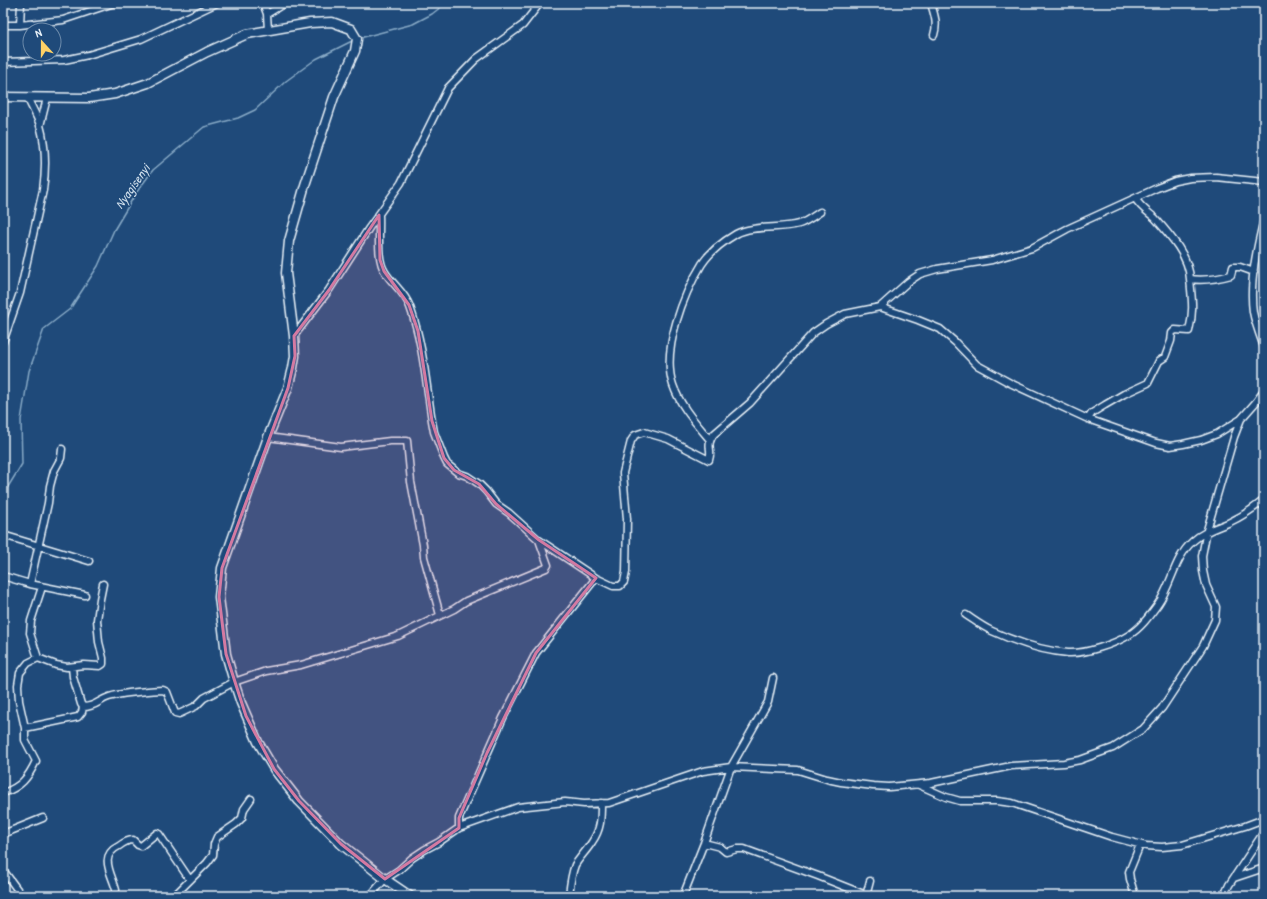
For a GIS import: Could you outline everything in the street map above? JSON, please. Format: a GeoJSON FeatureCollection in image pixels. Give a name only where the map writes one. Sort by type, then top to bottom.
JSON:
{"type":"FeatureCollection","features":[{"type":"Feature","properties":{"kind":"main road"},"geometry":{"type":"LineString","coordinates":[[3,97],[89,98],[115,94],[148,84],[207,52],[247,34],[310,23],[332,22],[351,29],[356,39],[355,51],[334,97],[305,185],[289,241],[286,273],[294,336],[294,356],[288,388],[268,437],[222,568],[219,597],[226,654],[234,682],[258,742],[274,769],[299,801],[341,844],[385,879],[410,896]]}},
{"type":"Feature","properties":{"kind":"street"},"geometry":{"type":"LineString","coordinates":[[20,25],[21,3]]}},
{"type":"Feature","properties":{"kind":"street"},"geometry":{"type":"LineString","coordinates":[[3,25],[20,25],[63,20],[114,3]]}},
{"type":"Feature","properties":{"kind":"street"},"geometry":{"type":"LineString","coordinates":[[3,62],[64,60],[88,55],[141,39],[217,3]]}},
{"type":"Feature","properties":{"kind":"street"},"geometry":{"type":"LineString","coordinates":[[263,3],[267,14],[268,30]]}},
{"type":"Feature","properties":{"kind":"street"},"geometry":{"type":"LineString","coordinates":[[267,14],[284,3]]}},
{"type":"Feature","properties":{"kind":"street"},"geometry":{"type":"LineString","coordinates":[[294,336],[329,290],[369,228],[401,183],[448,88],[476,59],[523,25],[540,3]]}},
{"type":"Feature","properties":{"kind":"street"},"geometry":{"type":"LineString","coordinates":[[931,3],[937,27],[934,35]]}},
{"type":"Feature","properties":{"kind":"street"},"geometry":{"type":"LineString","coordinates":[[3,342],[20,293],[45,177],[44,154],[40,126],[27,97]]}},
{"type":"Feature","properties":{"kind":"street"},"geometry":{"type":"LineString","coordinates":[[40,126],[47,98]]}},
{"type":"Feature","properties":{"kind":"street"},"geometry":{"type":"LineString","coordinates":[[880,307],[908,282],[920,274],[936,269],[992,260],[1032,248],[1067,229],[1175,181],[1190,178],[1216,177],[1264,182]]}},
{"type":"Feature","properties":{"kind":"street"},"geometry":{"type":"LineString","coordinates":[[1088,419],[1092,413],[1105,405],[1148,383],[1159,361],[1165,356],[1171,341],[1172,333],[1175,330],[1189,331],[1192,318],[1193,299],[1190,271],[1186,260],[1174,241],[1136,198]]}},
{"type":"Feature","properties":{"kind":"street"},"geometry":{"type":"LineString","coordinates":[[710,440],[678,398],[672,383],[669,363],[670,345],[679,313],[692,284],[703,262],[716,248],[738,233],[757,228],[778,228],[800,224],[820,212]]}},
{"type":"Feature","properties":{"kind":"street"},"geometry":{"type":"LineString","coordinates":[[379,214],[380,260],[384,271],[402,292],[409,305],[418,331],[434,432],[447,464],[458,473],[467,476],[479,484],[496,504],[509,513],[539,540],[596,578],[613,586],[620,586],[624,582],[626,572],[627,519],[623,473],[631,440],[635,435],[644,432],[668,439],[709,460],[710,440],[714,434],[750,403],[813,333],[845,314],[880,307],[918,320],[940,329],[955,342],[977,366],[1010,383],[1088,419],[1150,441],[1170,446],[1201,440],[1217,434],[1241,419],[1264,391]]}},
{"type":"Feature","properties":{"kind":"street"},"geometry":{"type":"LineString","coordinates":[[1264,219],[1256,249],[1252,293],[1253,312],[1264,347]]}},
{"type":"Feature","properties":{"kind":"street"},"geometry":{"type":"LineString","coordinates":[[1190,279],[1200,281],[1211,280],[1231,275],[1233,267],[1240,267],[1254,272]]}},
{"type":"Feature","properties":{"kind":"street"},"geometry":{"type":"LineString","coordinates":[[369,896],[385,879],[399,870],[412,858],[459,828],[518,807],[565,802],[584,804],[609,803],[703,771],[731,767],[798,770],[827,779],[889,787],[931,783],[1011,766],[1064,763],[1080,760],[1113,748],[1144,729],[1162,708],[1204,646],[1215,620],[1216,607],[1206,585],[1202,556],[1207,530],[1234,437],[1241,419]]}},
{"type":"Feature","properties":{"kind":"street"},"geometry":{"type":"LineString","coordinates":[[268,437],[341,447],[390,441],[407,441],[411,482],[424,557],[440,615]]}},
{"type":"Feature","properties":{"kind":"street"},"geometry":{"type":"LineString","coordinates":[[30,584],[48,502],[50,486],[54,471],[61,458],[62,449]]}},
{"type":"Feature","properties":{"kind":"street"},"geometry":{"type":"LineString","coordinates":[[966,615],[991,631],[1044,649],[1070,653],[1092,650],[1113,644],[1130,635],[1144,622],[1159,602],[1174,568],[1184,551],[1193,541],[1207,530],[1241,516],[1264,500]]}},
{"type":"Feature","properties":{"kind":"street"},"geometry":{"type":"LineString","coordinates":[[3,535],[89,561]]}},
{"type":"Feature","properties":{"kind":"street"},"geometry":{"type":"LineString","coordinates":[[83,706],[92,706],[108,697],[113,696],[163,690],[167,692],[173,709],[179,714],[196,706],[204,698],[234,682],[266,671],[301,665],[398,636],[466,601],[546,568],[548,565],[539,540]]}},
{"type":"Feature","properties":{"kind":"street"},"geometry":{"type":"LineString","coordinates":[[3,576],[42,587],[85,595]]}},
{"type":"Feature","properties":{"kind":"street"},"geometry":{"type":"LineString","coordinates":[[459,828],[459,818],[487,753],[536,653],[596,578]]}},
{"type":"Feature","properties":{"kind":"street"},"geometry":{"type":"LineString","coordinates":[[3,793],[25,781],[30,775],[36,761],[25,740],[25,728],[18,701],[18,678],[20,673],[28,663],[38,658],[56,665],[72,667],[100,666],[103,664],[97,620],[103,584]]}},
{"type":"Feature","properties":{"kind":"street"},"geometry":{"type":"LineString","coordinates":[[38,658],[30,633],[42,587]]}},
{"type":"Feature","properties":{"kind":"street"},"geometry":{"type":"LineString","coordinates":[[25,728],[78,717],[82,712],[83,706],[76,686],[72,667]]}},
{"type":"Feature","properties":{"kind":"street"},"geometry":{"type":"LineString","coordinates":[[683,896],[731,767],[768,702],[773,678]]}},
{"type":"Feature","properties":{"kind":"street"},"geometry":{"type":"LineString","coordinates":[[917,784],[960,802],[997,801],[1012,803],[1140,845],[1162,847],[1182,845],[1245,826],[1264,818]]}},
{"type":"Feature","properties":{"kind":"street"},"geometry":{"type":"LineString","coordinates":[[174,896],[207,863],[213,855],[214,844],[217,837],[242,818],[244,809],[251,799]]}},
{"type":"Feature","properties":{"kind":"street"},"geometry":{"type":"LineString","coordinates":[[569,896],[575,866],[592,843],[601,824],[601,804]]}},
{"type":"Feature","properties":{"kind":"street"},"geometry":{"type":"LineString","coordinates":[[3,834],[43,818]]}},
{"type":"Feature","properties":{"kind":"street"},"geometry":{"type":"LineString","coordinates":[[1224,896],[1229,885],[1264,832]]}},
{"type":"Feature","properties":{"kind":"street"},"geometry":{"type":"LineString","coordinates":[[113,896],[116,890],[107,865],[108,855],[115,847],[129,840],[133,840],[141,846],[157,834],[159,834],[190,880]]}},
{"type":"Feature","properties":{"kind":"street"},"geometry":{"type":"LineString","coordinates":[[704,843],[720,847],[726,852],[737,848],[744,849],[866,895],[870,880]]}},
{"type":"Feature","properties":{"kind":"street"},"geometry":{"type":"LineString","coordinates":[[1135,896],[1129,872],[1140,845]]}},
{"type":"Feature","properties":{"kind":"street"},"geometry":{"type":"LineString","coordinates":[[1234,878],[1264,868]]}},
{"type":"Feature","properties":{"kind":"street"},"geometry":{"type":"LineString","coordinates":[[3,870],[22,896]]}},
{"type":"Feature","properties":{"kind":"highlighted area"},"geometry":{"type":"Polygon","coordinates":[[[379,215],[380,260],[384,271],[409,305],[418,331],[432,421],[444,458],[454,470],[479,484],[496,504],[539,540],[596,578],[536,653],[487,753],[459,818],[459,828],[385,879],[341,844],[299,801],[274,769],[246,716],[226,654],[219,597],[222,568],[288,388],[295,356],[294,336],[329,290],[379,215]]]}},
{"type":"Feature","properties":{"kind":"waterway","name":"Nyagisenyi"},"geometry":{"type":"LineString","coordinates":[[360,38],[413,24],[432,14],[446,3]]}},
{"type":"Feature","properties":{"kind":"waterway","name":"Nyagisenyi"},"geometry":{"type":"LineString","coordinates":[[3,495],[22,464],[21,420],[29,371],[44,329],[70,309],[98,266],[114,230],[136,193],[153,170],[204,127],[238,118],[255,110],[286,81],[316,59],[354,40]]}}]}
